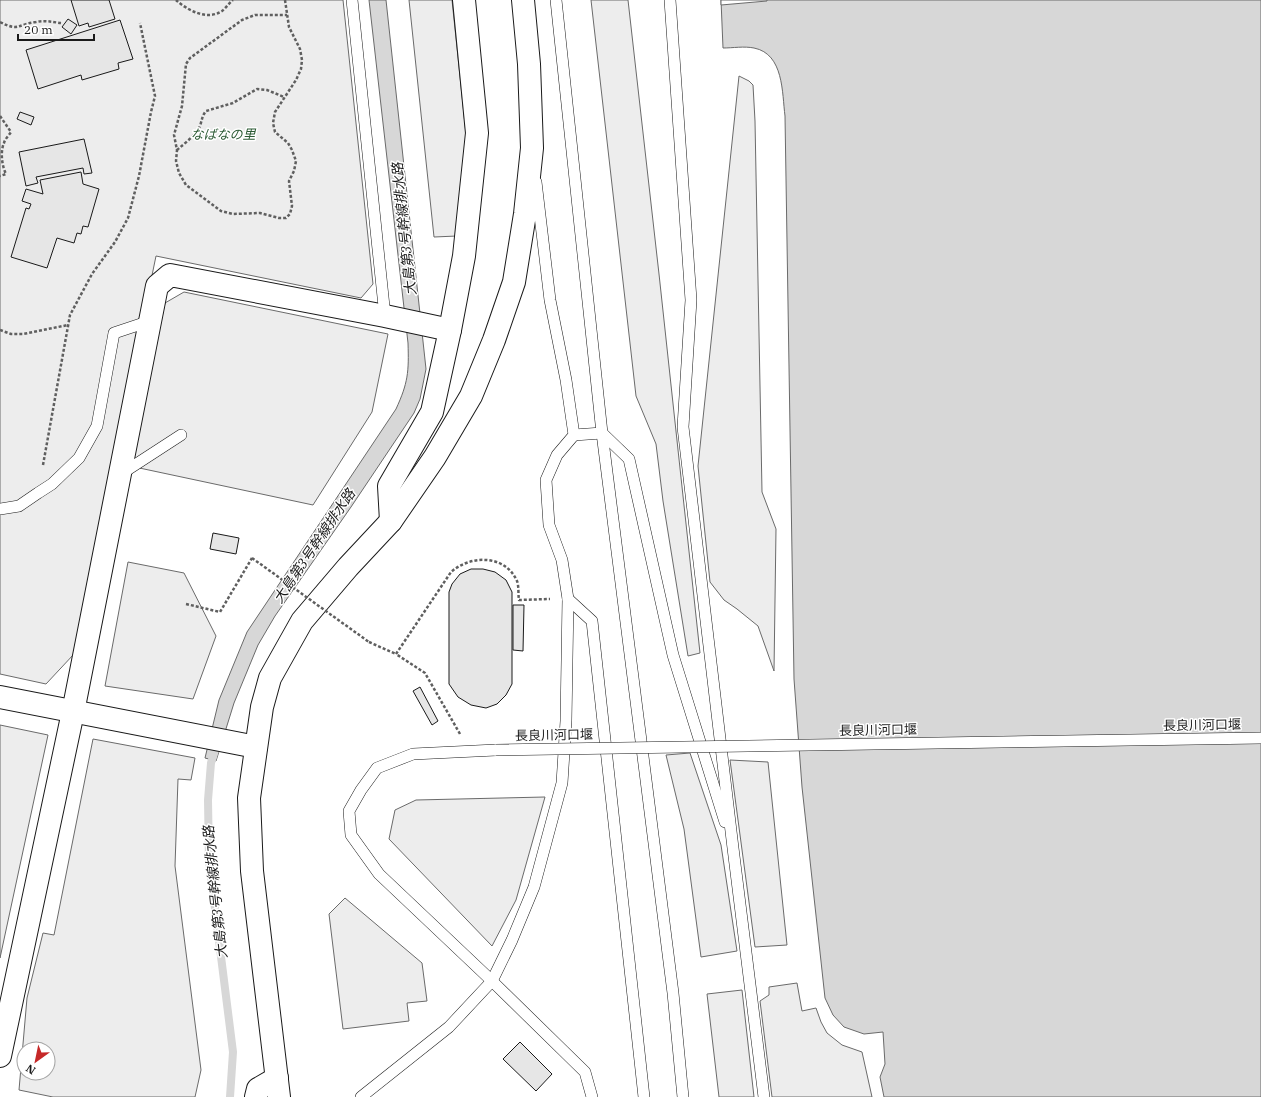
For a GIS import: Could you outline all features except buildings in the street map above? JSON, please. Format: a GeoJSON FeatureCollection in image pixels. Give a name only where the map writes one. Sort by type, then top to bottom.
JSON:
{"type":"FeatureCollection","features":[{"type":"Feature","properties":{"kind":"street"},"geometry":{"type":"LineString","coordinates":[[390,521],[389,486],[432,412],[464,256],[477,133],[464,0]]}},
{"type":"Feature","properties":{"kind":"street"},"geometry":{"type":"LineString","coordinates":[[256,1097],[258,1088],[278,1088],[252,871],[246,745],[262,707],[270,678],[302,621],[390,521],[435,457],[471,396],[494,340],[514,282],[525,214],[532,148],[529,64],[522,0]]}},
{"type":"Feature","properties":{"kind":"street"},"geometry":{"type":"LineString","coordinates":[[0,1056],[73,712],[156,286],[170,275],[392,317],[450,330]]}},
{"type":"Feature","properties":{"kind":"street"},"geometry":{"type":"LineString","coordinates":[[0,697],[246,745]]}},
{"type":"Feature","properties":{"kind":"lane"},"geometry":{"type":"LineString","coordinates":[[352,0],[392,317]]}},
{"type":"Feature","properties":{"kind":"lane"},"geometry":{"type":"LineString","coordinates":[[556,0],[602,433],[673,993],[684,1097]]}},
{"type":"Feature","properties":{"kind":"lane"},"geometry":{"type":"LineString","coordinates":[[670,0],[691,300],[684,427],[733,848],[764,1097]]}},
{"type":"Feature","properties":{"kind":"lane"},"geometry":{"type":"LineString","coordinates":[[532,148],[550,300],[566,380],[574,435]]}},
{"type":"Feature","properties":{"kind":"lane"},"geometry":{"type":"LineString","coordinates":[[0,509],[19,506],[52,484],[80,458],[97,426],[114,333],[150,321]]}},
{"type":"Feature","properties":{"kind":"lane"},"geometry":{"type":"LineString","coordinates":[[361,1097],[449,1027],[492,981],[512,940],[534,887],[562,783],[566,721],[568,599],[562,560],[549,526],[546,480],[557,455],[574,435],[602,433],[629,459],[673,655],[733,848]]}},
{"type":"Feature","properties":{"kind":"lane"},"geometry":{"type":"LineString","coordinates":[[119,475],[181,435]]}},
{"type":"Feature","properties":{"kind":"lane"},"geometry":{"type":"LineString","coordinates":[[568,599],[592,621],[644,1097]]}},
{"type":"Feature","properties":{"kind":"lane","name":"長良川河口堰"},"geometry":{"type":"LineString","coordinates":[[592,1097],[585,1072],[379,874],[351,835],[349,811],[361,790],[377,768],[413,754],[496,750],[1261,738]]}},
{"type":"Feature","properties":{"kind":"path"},"geometry":{"type":"LineString","coordinates":[[176,0],[195,12],[209,16],[221,11],[233,0]]}},
{"type":"Feature","properties":{"kind":"path"},"geometry":{"type":"LineString","coordinates":[[285,0],[289,27],[300,49],[302,60],[301,68],[296,80],[274,112],[273,123],[275,132],[288,143],[296,161],[294,171],[289,181],[292,206],[290,214],[286,218],[279,218],[260,213],[233,214],[221,211],[186,185],[179,173],[176,161],[177,150],[174,134],[182,106],[186,64],[190,58],[242,20],[255,15],[287,15]]}},
{"type":"Feature","properties":{"kind":"path"},"geometry":{"type":"LineString","coordinates":[[0,22],[18,28],[35,22],[47,20],[61,23]]}},
{"type":"Feature","properties":{"kind":"path"},"geometry":{"type":"LineString","coordinates":[[38,493],[70,314],[92,274],[115,242],[128,218],[139,176],[151,112],[156,96],[140,23]]}},
{"type":"Feature","properties":{"kind":"path"},"geometry":{"type":"LineString","coordinates":[[177,150],[199,127],[202,116],[206,110],[233,103],[257,89],[267,90],[284,97]]}},
{"type":"Feature","properties":{"kind":"path"},"geometry":{"type":"LineString","coordinates":[[0,116],[11,132],[4,143],[2,153],[6,174],[0,176]]}},
{"type":"Feature","properties":{"kind":"path"},"geometry":{"type":"LineString","coordinates":[[0,330],[11,334],[23,334],[68,325]]}},
{"type":"Feature","properties":{"kind":"path"},"geometry":{"type":"LineString","coordinates":[[186,604],[220,612],[252,558],[368,642],[396,654],[425,673],[470,751]]}},
{"type":"Feature","properties":{"kind":"path"},"geometry":{"type":"LineString","coordinates":[[396,654],[451,572],[458,565],[469,561],[480,558],[492,561],[503,566],[512,573],[517,582],[519,600],[568,599]]}},
{"type":"Feature","properties":{"kind":"shaded area","name":"なばなの里"},"geometry":{"type":"Polygon","coordinates":[[[0,0],[343,0],[373,284],[361,298],[156,256],[74,654],[46,684],[0,674],[0,0]]]}},
{"type":"Feature","properties":{"kind":"shaded area"},"geometry":{"type":"Polygon","coordinates":[[[409,0],[452,0],[466,134],[457,236],[434,237],[409,0]]]}},
{"type":"Feature","properties":{"kind":"shaded area"},"geometry":{"type":"Polygon","coordinates":[[[591,0],[628,0],[700,653],[688,656],[663,501],[656,444],[636,396],[591,0]]]}},
{"type":"Feature","properties":{"kind":"shaded area"},"geometry":{"type":"Polygon","coordinates":[[[739,76],[749,81],[753,85],[755,121],[762,492],[776,529],[774,671],[758,626],[724,600],[710,582],[698,466],[739,76]]]}},
{"type":"Feature","properties":{"kind":"shaded area"},"geometry":{"type":"Polygon","coordinates":[[[184,292],[388,334],[372,412],[313,505],[130,466],[165,303],[184,292]]]}},
{"type":"Feature","properties":{"kind":"shaded area"},"geometry":{"type":"Polygon","coordinates":[[[128,562],[184,573],[216,636],[193,699],[105,686],[128,562]]]}},
{"type":"Feature","properties":{"kind":"shaded area"},"geometry":{"type":"Polygon","coordinates":[[[0,725],[48,735],[0,958],[0,725]]]}},
{"type":"Feature","properties":{"kind":"shaded area"},"geometry":{"type":"Polygon","coordinates":[[[93,739],[195,758],[191,780],[178,779],[175,866],[201,1070],[195,1097],[53,1097],[19,1090],[20,1081],[56,1081],[56,1041],[23,1041],[27,998],[43,933],[54,935],[93,739]]]}},
{"type":"Feature","properties":{"kind":"shaded area"},"geometry":{"type":"Polygon","coordinates":[[[690,753],[721,845],[737,951],[701,957],[684,829],[666,755],[690,753]]]}},
{"type":"Feature","properties":{"kind":"shaded area"},"geometry":{"type":"Polygon","coordinates":[[[730,760],[768,762],[787,945],[755,947],[730,760]]]}},
{"type":"Feature","properties":{"kind":"shaded area"},"geometry":{"type":"Polygon","coordinates":[[[545,797],[516,900],[492,946],[389,839],[395,810],[416,800],[545,797]]]}},
{"type":"Feature","properties":{"kind":"shaded area"},"geometry":{"type":"Polygon","coordinates":[[[345,898],[422,963],[427,1001],[407,1003],[409,1021],[343,1029],[329,914],[345,898]]]}},
{"type":"Feature","properties":{"kind":"shaded area"},"geometry":{"type":"Polygon","coordinates":[[[797,983],[802,1011],[816,1008],[827,1033],[842,1045],[862,1052],[872,1097],[772,1097],[760,1001],[769,995],[769,987],[797,983]]]}},
{"type":"Feature","properties":{"kind":"shaded area"},"geometry":{"type":"Polygon","coordinates":[[[742,990],[754,1097],[719,1097],[707,994],[742,990]]]}},
{"type":"Feature","properties":{"kind":"water"},"geometry":{"type":"Polygon","coordinates":[[[369,0],[386,0],[426,369],[420,399],[414,413],[275,616],[258,645],[234,703],[216,761],[205,758],[219,700],[247,632],[396,409],[407,377],[408,343],[369,0]]]}},
{"type":"Feature","properties":{"kind":"water"},"geometry":{"type":"Polygon","coordinates":[[[721,0],[1261,0],[1261,1097],[884,1097],[880,1077],[885,1064],[883,1032],[864,1034],[844,1027],[833,1015],[825,998],[802,787],[794,679],[785,116],[782,86],[776,66],[771,58],[764,52],[750,47],[723,48],[721,0]]]}},
{"type":"Feature","properties":{"kind":"pier"},"geometry":{"type":"Polygon","coordinates":[[[721,0],[767,0],[767,1],[721,5],[721,0]]]}},
{"type":"Feature","properties":{"kind":"waterway","name":"大島第3号幹線排水路"},"geometry":{"type":"LineString","coordinates":[[215,750],[211,763],[208,800],[209,861],[233,1052],[230,1097]]}}]}
